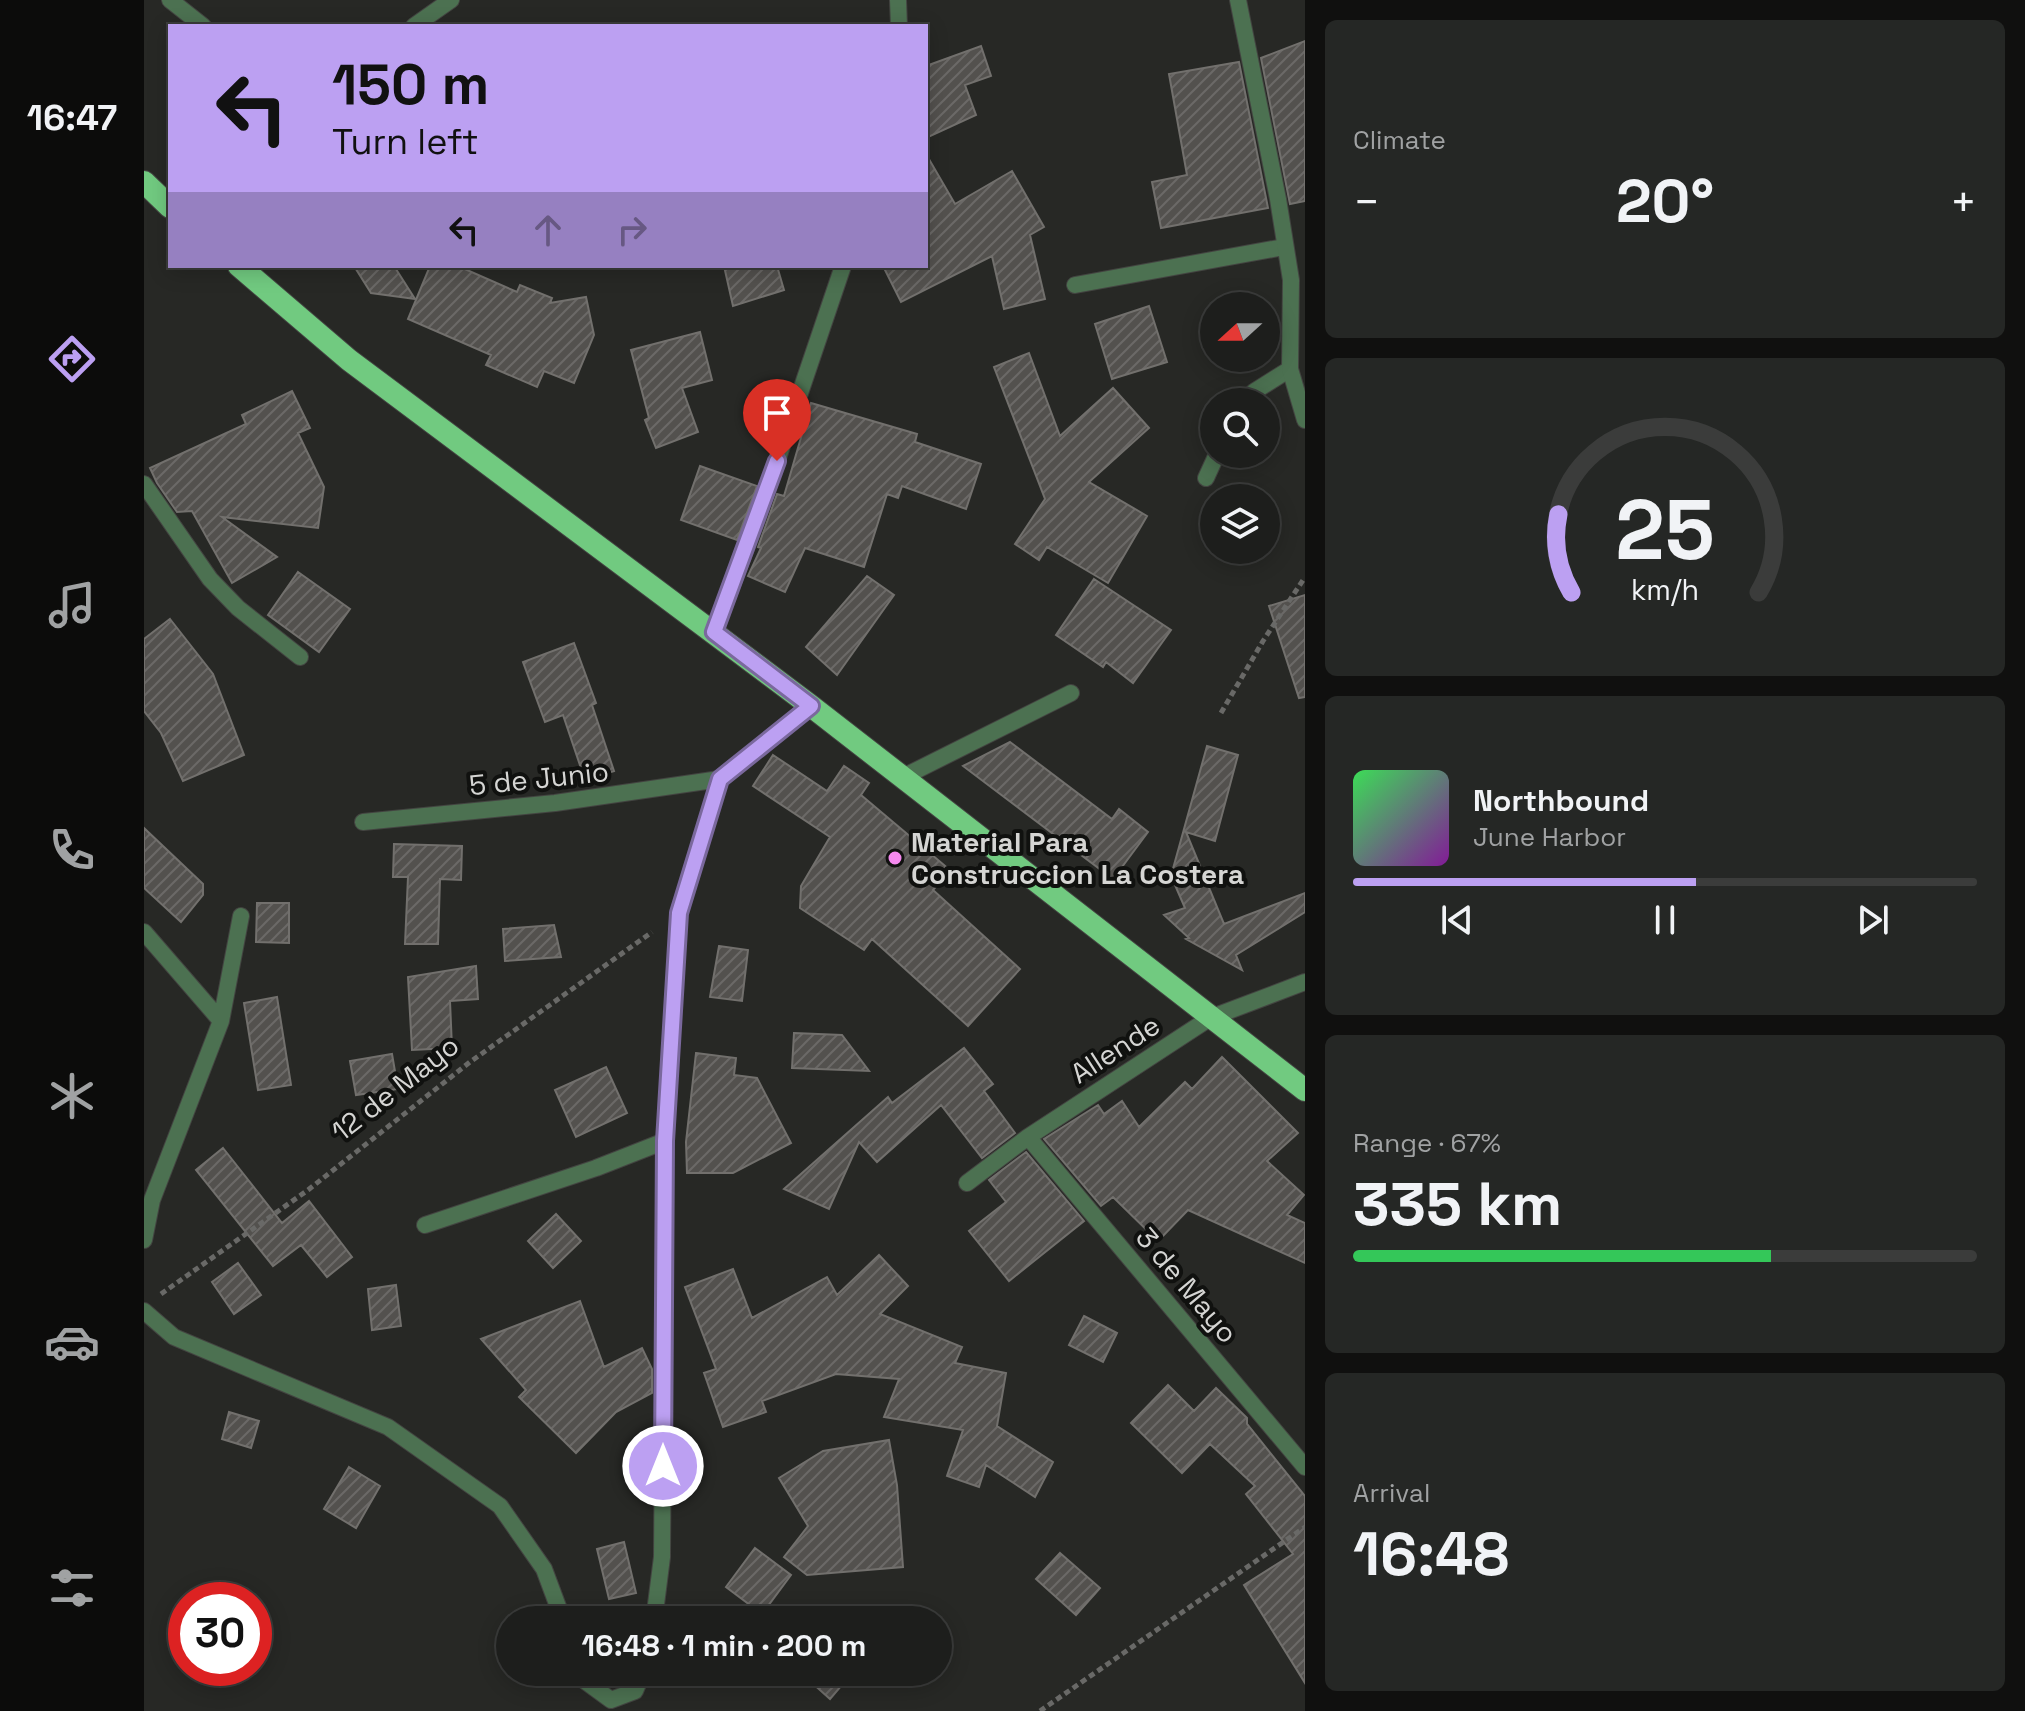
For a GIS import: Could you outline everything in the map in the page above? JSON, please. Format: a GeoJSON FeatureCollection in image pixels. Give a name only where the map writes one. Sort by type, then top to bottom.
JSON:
{"type":"FeatureCollection","features":[{"type":"Feature","properties":{"kind":"highway"},"geometry":{"type":"LineString","coordinates":[[144,182],[168,205]]}},
{"type":"Feature","properties":{"kind":"highway"},"geometry":{"type":"LineString","coordinates":[[241,268],[349,360],[811,706],[1305,1090]]}},
{"type":"Feature","properties":{"kind":"street"},"geometry":{"type":"LineString","coordinates":[[170,0],[200,24]]}},
{"type":"Feature","properties":{"kind":"street"},"geometry":{"type":"LineString","coordinates":[[898,0],[899,24]]}},
{"type":"Feature","properties":{"kind":"street"},"geometry":{"type":"LineString","coordinates":[[1238,0],[1278,199],[1284,247],[1298,281],[1290,369],[1305,420]]}},
{"type":"Feature","properties":{"kind":"street"},"geometry":{"type":"LineString","coordinates":[[416,24],[443,2]]}},
{"type":"Feature","properties":{"kind":"street"},"geometry":{"type":"LineString","coordinates":[[1075,285],[1284,247]]}},
{"type":"Feature","properties":{"kind":"street"},"geometry":{"type":"LineString","coordinates":[[714,632],[758,517],[842,268]]}},
{"type":"Feature","properties":{"kind":"street"},"geometry":{"type":"LineString","coordinates":[[1260,388],[1290,369]]}},
{"type":"Feature","properties":{"kind":"street"},"geometry":{"type":"LineString","coordinates":[[1206,478],[1211,468]]}},
{"type":"Feature","properties":{"kind":"street"},"geometry":{"type":"LineString","coordinates":[[144,484],[210,579],[238,608],[300,657]]}},
{"type":"Feature","properties":{"kind":"street"},"geometry":{"type":"LineString","coordinates":[[903,777],[1071,693]]}},
{"type":"Feature","properties":{"kind":"street"},"geometry":{"type":"LineString","coordinates":[[656,1606],[662,1557],[665,1141],[679,913],[720,779],[811,706]]}},
{"type":"Feature","properties":{"kind":"street","name":"5 de Junio"},"geometry":{"type":"LineString","coordinates":[[363,822],[555,803],[720,779]]}},
{"type":"Feature","properties":{"kind":"street"},"geometry":{"type":"LineString","coordinates":[[144,1240],[152,1200],[221,1021],[241,916]]}},
{"type":"Feature","properties":{"kind":"street"},"geometry":{"type":"LineString","coordinates":[[144,932],[221,1021]]}},
{"type":"Feature","properties":{"kind":"street","name":"Allende"},"geometry":{"type":"LineString","coordinates":[[967,1183],[1028,1137],[1210,1018],[1305,982]]}},
{"type":"Feature","properties":{"kind":"street","name":"3 de Mayo"},"geometry":{"type":"LineString","coordinates":[[1028,1137],[1305,1467]]}},
{"type":"Feature","properties":{"kind":"street"},"geometry":{"type":"LineString","coordinates":[[425,1225],[596,1168],[665,1141]]}},
{"type":"Feature","properties":{"kind":"street"},"geometry":{"type":"LineString","coordinates":[[144,1311],[174,1337],[388,1427],[500,1506],[544,1569],[558,1606]]}},
{"type":"Feature","properties":{"kind":"street"},"geometry":{"type":"LineString","coordinates":[[590,1686],[608,1706],[635,1691],[637,1686]]}},
{"type":"Feature","properties":{"kind":"path"},"geometry":{"type":"LineString","coordinates":[[1221,713],[1305,577]]}},
{"type":"Feature","properties":{"kind":"path","name":"12 de Mayo"},"geometry":{"type":"LineString","coordinates":[[157,1297],[308,1190],[483,1053],[679,913]]}},
{"type":"Feature","properties":{"kind":"path"},"geometry":{"type":"LineString","coordinates":[[1040,1711],[1305,1527]]}},
{"type":"Feature","properties":{"kind":"building"},"geometry":{"type":"Polygon","coordinates":[[[1305,41],[1305,201],[1290,204],[1261,58],[1305,41]]]}},
{"type":"Feature","properties":{"kind":"building"},"geometry":{"type":"Polygon","coordinates":[[[981,46],[991,76],[965,85],[976,115],[928,137],[928,65],[981,46]]]}},
{"type":"Feature","properties":{"kind":"building"},"geometry":{"type":"Polygon","coordinates":[[[1239,62],[1268,208],[1161,228],[1152,182],[1187,175],[1169,74],[1239,62]]]}},
{"type":"Feature","properties":{"kind":"building"},"geometry":{"type":"Polygon","coordinates":[[[928,157],[955,204],[1012,171],[1044,227],[1030,235],[1045,299],[1004,309],[992,256],[901,302],[884,268],[928,268],[928,157]]]}},
{"type":"Feature","properties":{"kind":"building"},"geometry":{"type":"Polygon","coordinates":[[[355,268],[395,268],[415,299],[371,293],[355,268]]]}},
{"type":"Feature","properties":{"kind":"building"},"geometry":{"type":"Polygon","coordinates":[[[429,268],[463,268],[517,292],[520,285],[552,298],[550,303],[586,297],[594,335],[574,383],[544,371],[537,387],[486,365],[491,355],[408,319],[429,268]]]}},
{"type":"Feature","properties":{"kind":"building"},"geometry":{"type":"Polygon","coordinates":[[[724,268],[778,268],[784,290],[733,306],[724,268]]]}},
{"type":"Feature","properties":{"kind":"building"},"geometry":{"type":"Polygon","coordinates":[[[1149,306],[1167,362],[1112,379],[1095,324],[1149,306]]]}},
{"type":"Feature","properties":{"kind":"building"},"geometry":{"type":"Polygon","coordinates":[[[700,332],[712,380],[682,388],[698,432],[656,448],[645,420],[649,418],[631,350],[700,332]]]}},
{"type":"Feature","properties":{"kind":"building"},"geometry":{"type":"Polygon","coordinates":[[[1029,353],[1060,436],[1113,388],[1149,428],[1089,482],[1147,516],[1108,583],[1047,547],[1039,560],[1015,544],[1045,499],[994,367],[1029,353]]]}},
{"type":"Feature","properties":{"kind":"building"},"geometry":{"type":"Polygon","coordinates":[[[292,391],[310,428],[298,433],[324,487],[318,528],[222,517],[277,557],[232,583],[192,511],[177,512],[150,468],[246,424],[242,415],[292,391]]]}},
{"type":"Feature","properties":{"kind":"building"},"geometry":{"type":"Polygon","coordinates":[[[811,403],[917,434],[915,442],[981,464],[966,509],[902,486],[898,498],[887,494],[864,567],[805,548],[785,592],[748,576],[761,548],[758,547],[777,494],[784,496],[811,403]]]}},
{"type":"Feature","properties":{"kind":"building"},"geometry":{"type":"Polygon","coordinates":[[[700,466],[757,486],[737,540],[681,520],[700,466]]]}},
{"type":"Feature","properties":{"kind":"building"},"geometry":{"type":"Polygon","coordinates":[[[298,572],[350,609],[319,652],[268,615],[298,572]]]}},
{"type":"Feature","properties":{"kind":"building"},"geometry":{"type":"Polygon","coordinates":[[[867,576],[894,595],[837,675],[806,647],[867,576]]]}},
{"type":"Feature","properties":{"kind":"building"},"geometry":{"type":"Polygon","coordinates":[[[1094,579],[1171,630],[1133,683],[1106,662],[1103,667],[1056,635],[1094,579]]]}},
{"type":"Feature","properties":{"kind":"building"},"geometry":{"type":"Polygon","coordinates":[[[1305,595],[1305,697],[1299,698],[1269,606],[1305,595]]]}},
{"type":"Feature","properties":{"kind":"building"},"geometry":{"type":"Polygon","coordinates":[[[170,619],[213,674],[244,755],[183,781],[161,733],[144,711],[144,639],[170,619]]]}},
{"type":"Feature","properties":{"kind":"building"},"geometry":{"type":"Polygon","coordinates":[[[574,643],[596,703],[592,705],[614,771],[585,780],[563,715],[545,722],[523,662],[574,643]]]}},
{"type":"Feature","properties":{"kind":"building"},"geometry":{"type":"Polygon","coordinates":[[[1010,742],[1112,819],[1119,809],[1148,832],[1113,879],[963,766],[1010,742]]]}},
{"type":"Feature","properties":{"kind":"building"},"geometry":{"type":"Polygon","coordinates":[[[1207,746],[1238,755],[1215,841],[1186,832],[1224,924],[1305,893],[1305,912],[1236,955],[1242,970],[1186,939],[1189,938],[1164,915],[1185,908],[1171,876],[1207,746]]]}},
{"type":"Feature","properties":{"kind":"building"},"geometry":{"type":"Polygon","coordinates":[[[773,755],[827,791],[844,766],[869,783],[861,795],[950,870],[933,890],[1020,969],[968,1026],[872,939],[864,950],[800,908],[801,886],[830,837],[753,786],[773,755]]]}},
{"type":"Feature","properties":{"kind":"building"},"geometry":{"type":"Polygon","coordinates":[[[144,828],[203,884],[203,895],[181,922],[144,888],[144,828]]]}},
{"type":"Feature","properties":{"kind":"building"},"geometry":{"type":"Polygon","coordinates":[[[394,844],[462,846],[461,880],[440,879],[438,944],[405,944],[408,877],[393,877],[394,844]]]}},
{"type":"Feature","properties":{"kind":"building"},"geometry":{"type":"Polygon","coordinates":[[[257,903],[289,903],[289,943],[256,942],[257,903]]]}},
{"type":"Feature","properties":{"kind":"building"},"geometry":{"type":"Polygon","coordinates":[[[554,925],[561,957],[505,961],[503,929],[554,925]]]}},
{"type":"Feature","properties":{"kind":"building"},"geometry":{"type":"Polygon","coordinates":[[[719,946],[748,950],[742,1001],[710,997],[719,946]]]}},
{"type":"Feature","properties":{"kind":"building"},"geometry":{"type":"Polygon","coordinates":[[[476,966],[478,999],[450,1001],[452,1048],[412,1050],[408,977],[476,966]]]}},
{"type":"Feature","properties":{"kind":"building"},"geometry":{"type":"Polygon","coordinates":[[[277,997],[291,1085],[258,1090],[244,1003],[277,997]]]}},
{"type":"Feature","properties":{"kind":"building"},"geometry":{"type":"Polygon","coordinates":[[[794,1033],[842,1035],[869,1071],[792,1068],[794,1033]]]}},
{"type":"Feature","properties":{"kind":"building"},"geometry":{"type":"Polygon","coordinates":[[[964,1048],[993,1084],[984,1091],[1015,1133],[982,1158],[941,1105],[877,1162],[859,1142],[829,1209],[784,1189],[888,1097],[892,1103],[964,1048]]]}},
{"type":"Feature","properties":{"kind":"building"},"geometry":{"type":"Polygon","coordinates":[[[696,1053],[736,1058],[734,1075],[757,1078],[791,1143],[733,1173],[687,1173],[686,1142],[696,1053]]]}},
{"type":"Feature","properties":{"kind":"building"},"geometry":{"type":"Polygon","coordinates":[[[392,1054],[398,1089],[356,1095],[350,1061],[392,1054]]]}},
{"type":"Feature","properties":{"kind":"building"},"geometry":{"type":"Polygon","coordinates":[[[1222,1057],[1298,1133],[1267,1161],[1304,1195],[1287,1215],[1305,1223],[1305,1263],[1188,1210],[1158,1241],[1113,1197],[1101,1206],[1044,1139],[1098,1105],[1104,1114],[1122,1101],[1139,1127],[1185,1082],[1192,1089],[1222,1057]]]}},
{"type":"Feature","properties":{"kind":"building"},"geometry":{"type":"Polygon","coordinates":[[[606,1067],[627,1113],[576,1137],[555,1090],[606,1067]]]}},
{"type":"Feature","properties":{"kind":"building"},"geometry":{"type":"Polygon","coordinates":[[[223,1148],[282,1223],[309,1201],[352,1257],[327,1277],[301,1245],[273,1266],[196,1170],[223,1148]]]}},
{"type":"Feature","properties":{"kind":"building"},"geometry":{"type":"Polygon","coordinates":[[[1026,1152],[1084,1221],[1009,1281],[969,1231],[1006,1202],[989,1180],[1026,1152]]]}},
{"type":"Feature","properties":{"kind":"building"},"geometry":{"type":"Polygon","coordinates":[[[556,1214],[581,1241],[553,1268],[528,1241],[556,1214]]]}},
{"type":"Feature","properties":{"kind":"building"},"geometry":{"type":"Polygon","coordinates":[[[879,1255],[908,1286],[880,1314],[962,1347],[955,1363],[1006,1373],[997,1426],[1053,1462],[1035,1497],[986,1465],[979,1487],[947,1476],[963,1430],[884,1417],[899,1379],[836,1374],[762,1401],[766,1412],[723,1427],[704,1373],[716,1369],[685,1287],[733,1269],[752,1318],[827,1277],[837,1295],[879,1255]]]}},
{"type":"Feature","properties":{"kind":"building"},"geometry":{"type":"Polygon","coordinates":[[[238,1263],[261,1295],[234,1314],[212,1282],[238,1263]]]}},
{"type":"Feature","properties":{"kind":"building"},"geometry":{"type":"Polygon","coordinates":[[[396,1285],[401,1326],[372,1330],[368,1289],[396,1285]]]}},
{"type":"Feature","properties":{"kind":"building"},"geometry":{"type":"Polygon","coordinates":[[[580,1301],[604,1367],[642,1348],[652,1369],[652,1393],[616,1412],[576,1453],[519,1397],[526,1390],[481,1339],[580,1301]]]}},
{"type":"Feature","properties":{"kind":"building"},"geometry":{"type":"Polygon","coordinates":[[[1084,1316],[1117,1333],[1103,1362],[1069,1345],[1084,1316]]]}},
{"type":"Feature","properties":{"kind":"building"},"geometry":{"type":"Polygon","coordinates":[[[1168,1385],[1194,1411],[1216,1388],[1247,1418],[1247,1424],[1305,1496],[1305,1683],[1244,1585],[1293,1554],[1246,1494],[1255,1486],[1210,1444],[1182,1473],[1131,1423],[1168,1385]]]}},
{"type":"Feature","properties":{"kind":"building"},"geometry":{"type":"Polygon","coordinates":[[[229,1412],[259,1421],[251,1448],[222,1439],[229,1412]]]}},
{"type":"Feature","properties":{"kind":"building"},"geometry":{"type":"Polygon","coordinates":[[[889,1440],[897,1485],[903,1567],[807,1575],[784,1557],[808,1526],[779,1478],[823,1451],[889,1440]]]}},
{"type":"Feature","properties":{"kind":"building"},"geometry":{"type":"Polygon","coordinates":[[[349,1467],[380,1486],[356,1528],[324,1509],[349,1467]]]}},
{"type":"Feature","properties":{"kind":"building"},"geometry":{"type":"Polygon","coordinates":[[[624,1542],[636,1593],[609,1599],[597,1549],[624,1542]]]}},
{"type":"Feature","properties":{"kind":"building"},"geometry":{"type":"Polygon","coordinates":[[[755,1548],[791,1575],[768,1606],[751,1606],[726,1587],[755,1548]]]}},
{"type":"Feature","properties":{"kind":"building"},"geometry":{"type":"Polygon","coordinates":[[[1060,1553],[1100,1588],[1076,1615],[1036,1579],[1060,1553]]]}},
{"type":"Feature","properties":{"kind":"building"},"geometry":{"type":"Polygon","coordinates":[[[816,1686],[841,1686],[830,1699],[816,1686]]]}},
{"type":"Feature","properties":{"kind":"place","name":"Material Para Construccion La Costera"},"geometry":{"type":"Point","coordinates":[895,858]}},
{"type":"Feature","properties":{"kind":"route"},"geometry":{"type":"LineString","coordinates":[[663,1466],[665,1141],[679,913],[720,779],[811,706],[714,632],[777,461]]}}]}
